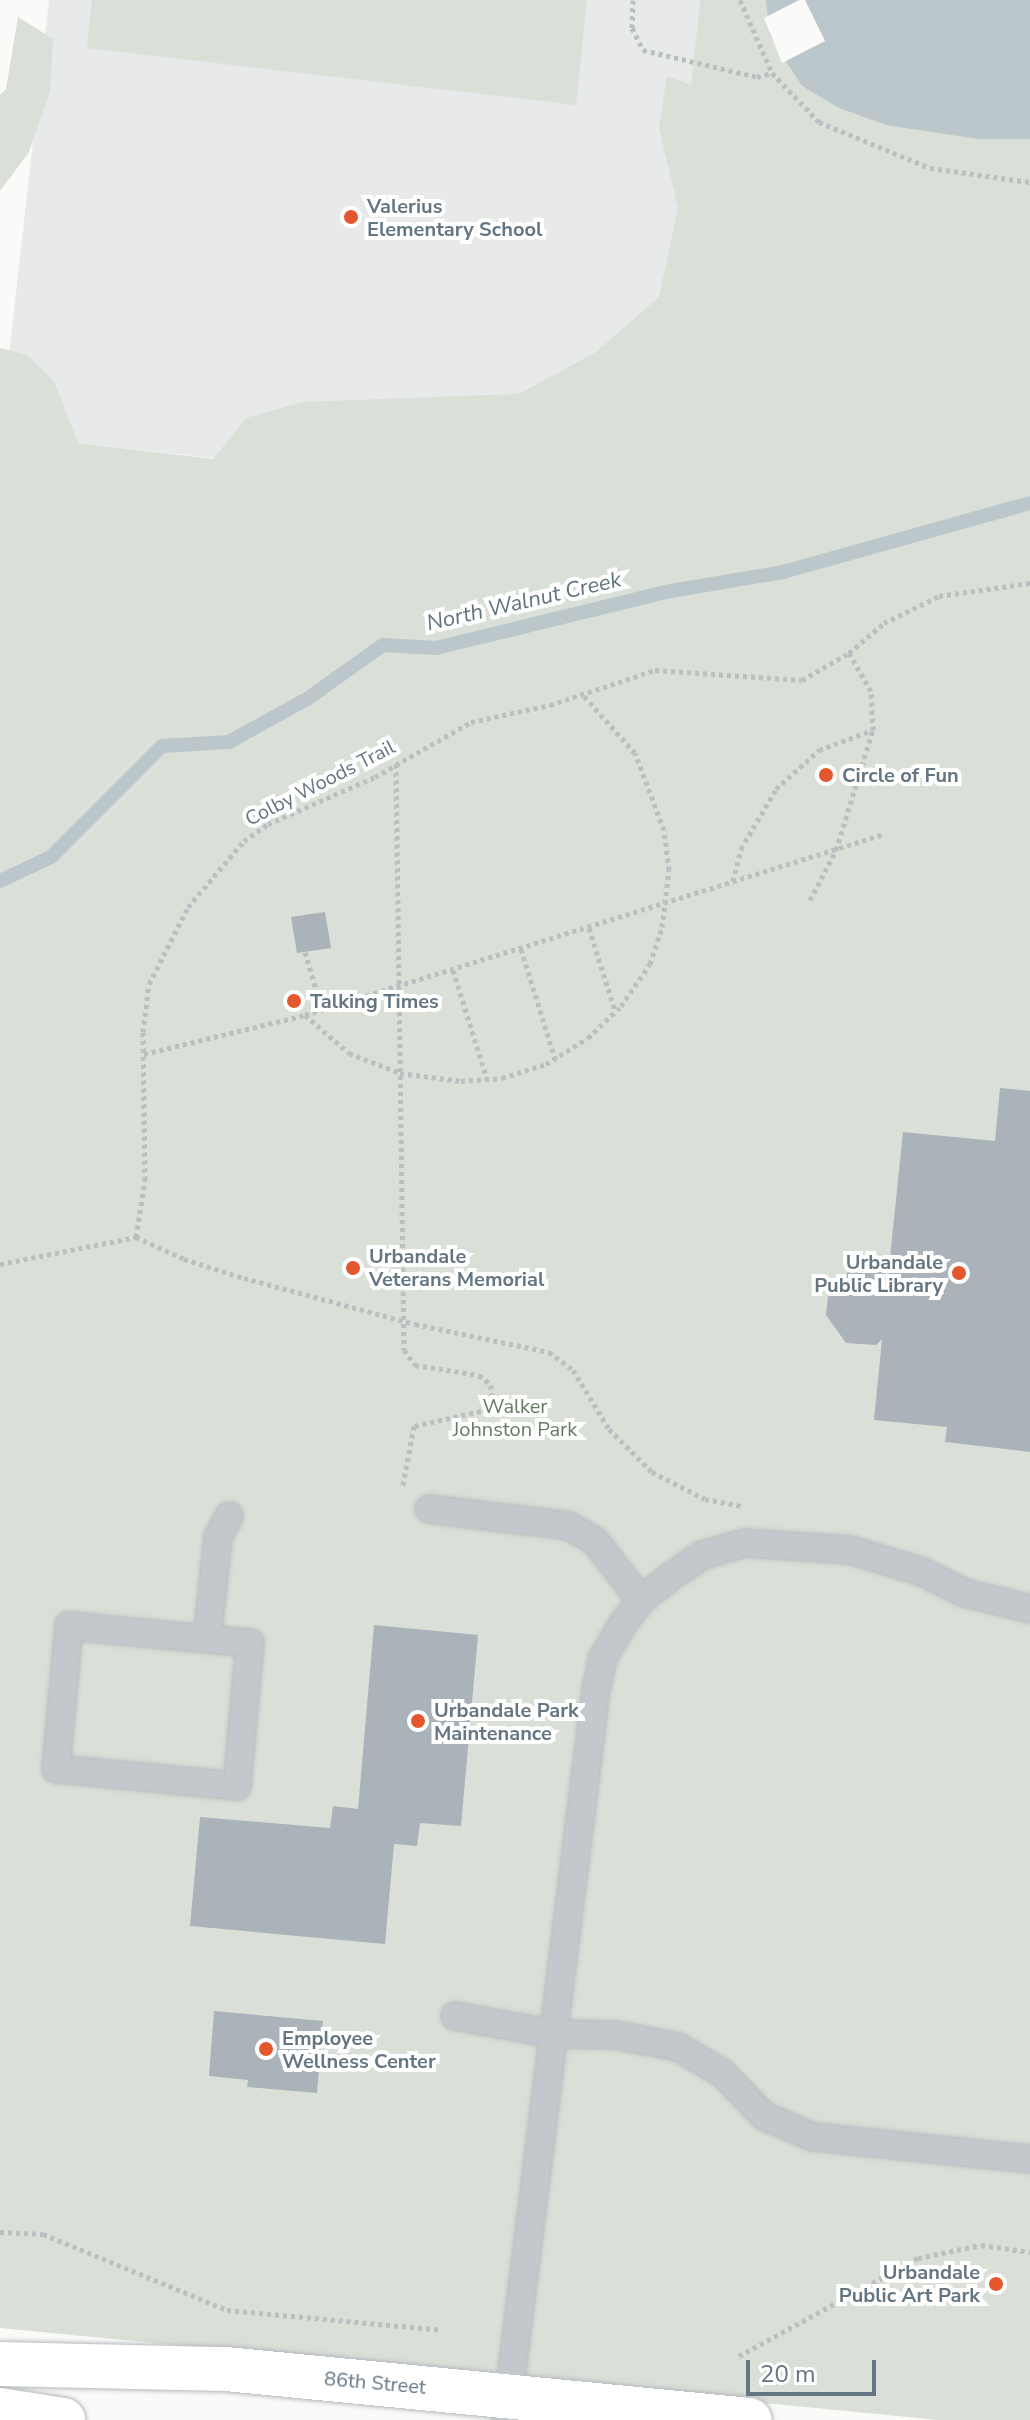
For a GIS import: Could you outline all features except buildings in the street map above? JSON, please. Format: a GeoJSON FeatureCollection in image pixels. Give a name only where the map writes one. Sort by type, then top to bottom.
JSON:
{"type":"FeatureCollection","features":[{"type":"Feature","properties":{"kind":"main road","name":"86th Street"},"geometry":{"type":"LineString","coordinates":[[0,2364],[226,2369],[508,2408],[750,2420]]}},
{"type":"Feature","properties":{"kind":"main road"},"geometry":{"type":"LineString","coordinates":[[0,2410],[63,2420]]}},
{"type":"Feature","properties":{"kind":"lane"},"geometry":{"type":"LineString","coordinates":[[429,1509],[569,1526],[605,1552],[641,1600]]}},
{"type":"Feature","properties":{"kind":"lane"},"geometry":{"type":"LineString","coordinates":[[207,1639],[218,1537],[229,1516]]}},
{"type":"Feature","properties":{"kind":"lane"},"geometry":{"type":"LineString","coordinates":[[508,2408],[596,1690],[603,1658],[641,1600],[703,1555],[744,1543],[782,1542],[850,1550],[920,1571],[965,1593],[1030,1609]]}},
{"type":"Feature","properties":{"kind":"lane"},"geometry":{"type":"LineString","coordinates":[[69,1626],[207,1639],[250,1643],[237,1786],[56,1769],[69,1626]]}},
{"type":"Feature","properties":{"kind":"lane"},"geometry":{"type":"LineString","coordinates":[[455,2016],[554,2034],[616,2035],[678,2047],[722,2073],[764,2116],[813,2137],[1030,2159]]}},
{"type":"Feature","properties":{"kind":"path"},"geometry":{"type":"LineString","coordinates":[[633,0],[632,28],[643,50],[757,77],[772,73]]}},
{"type":"Feature","properties":{"kind":"path"},"geometry":{"type":"LineString","coordinates":[[740,0],[772,73],[819,122],[870,147],[965,176],[1030,182]]}},
{"type":"Feature","properties":{"kind":"path","name":"Colby Woods Trail"},"geometry":{"type":"LineString","coordinates":[[136,1237],[146,1143],[144,1054],[149,984],[160,955],[223,861],[268,824],[396,764],[471,722],[582,694],[636,674],[678,668],[802,680],[849,653],[884,623],[939,596],[1030,583]]}},
{"type":"Feature","properties":{"kind":"path"},"geometry":{"type":"LineString","coordinates":[[810,900],[836,850],[873,730],[871,691],[849,653]]}},
{"type":"Feature","properties":{"kind":"path"},"geometry":{"type":"LineString","coordinates":[[305,1015],[349,1053],[400,1073],[487,1079],[555,1059],[615,1011],[650,964],[667,903],[666,843],[655,797],[635,753],[582,694]]}},
{"type":"Feature","properties":{"kind":"path"},"geometry":{"type":"LineString","coordinates":[[733,882],[741,849],[776,789],[819,750],[873,730]]}},
{"type":"Feature","properties":{"kind":"path"},"geometry":{"type":"LineString","coordinates":[[396,764],[400,1321],[404,1350],[415,1365],[479,1375],[491,1385],[492,1401],[481,1411],[414,1426],[402,1491]]}},
{"type":"Feature","properties":{"kind":"path"},"geometry":{"type":"LineString","coordinates":[[144,1054],[305,1015],[884,834]]}},
{"type":"Feature","properties":{"kind":"path"},"geometry":{"type":"LineString","coordinates":[[589,928],[615,1011]]}},
{"type":"Feature","properties":{"kind":"path"},"geometry":{"type":"LineString","coordinates":[[521,949],[555,1059]]}},
{"type":"Feature","properties":{"kind":"path"},"geometry":{"type":"LineString","coordinates":[[305,952],[322,1009]]}},
{"type":"Feature","properties":{"kind":"path"},"geometry":{"type":"LineString","coordinates":[[453,970],[487,1079]]}},
{"type":"Feature","properties":{"kind":"path"},"geometry":{"type":"LineString","coordinates":[[0,1264],[136,1237],[184,1259],[400,1321],[537,1348],[561,1358],[609,1429],[652,1472],[705,1499],[745,1507]]}},
{"type":"Feature","properties":{"kind":"path"},"geometry":{"type":"LineString","coordinates":[[0,2232],[43,2234],[227,2310],[441,2330]]}},
{"type":"Feature","properties":{"kind":"path"},"geometry":{"type":"LineString","coordinates":[[739,2356],[918,2258],[981,2245],[1030,2252]]}},
{"type":"Feature","properties":{"kind":"shaded area","name":"Valerius Elementary School"},"geometry":{"type":"Polygon","coordinates":[[[49,0],[700,0],[647,508],[0,434],[49,0]]]}},
{"type":"Feature","properties":{"kind":"shaded area"},"geometry":{"type":"Polygon","coordinates":[[[766,0],[1030,0],[1030,139],[978,139],[886,125],[839,108],[802,86],[770,36],[766,0]]]}},
{"type":"Feature","properties":{"kind":"green space"},"geometry":{"type":"Polygon","coordinates":[[[92,0],[587,0],[576,105],[87,48],[92,0]]]}},
{"type":"Feature","properties":{"kind":"green space","name":"Walker Johnston Park"},"geometry":{"type":"Polygon","coordinates":[[[700,0],[1030,0],[1030,2420],[938,2420],[0,2328],[0,348],[27,355],[54,381],[78,443],[213,459],[246,418],[303,402],[519,394],[596,352],[659,297],[678,208],[659,128],[667,76],[691,85],[700,0]]]}},
{"type":"Feature","properties":{"kind":"green space"},"geometry":{"type":"Polygon","coordinates":[[[18,17],[53,39],[50,91],[29,152],[0,191],[0,95],[6,89],[18,17]]]}},
{"type":"Feature","properties":{"kind":"pier"},"geometry":{"type":"Polygon","coordinates":[[[799,0],[805,0],[825,41],[782,63],[764,18],[799,0]]]}},
{"type":"Feature","properties":{"kind":"waterway","name":"North Walnut Creek"},"geometry":{"type":"LineString","coordinates":[[0,881],[51,857],[162,746],[229,742],[307,699],[383,645],[436,648],[665,592],[783,572],[1030,503]]}},
{"type":"Feature","properties":{"kind":"place","name":"Valerius Elementary School"},"geometry":{"type":"Point","coordinates":[351,217]}},
{"type":"Feature","properties":{"kind":"place","name":"Circle of Fun"},"geometry":{"type":"Point","coordinates":[826,775]}},
{"type":"Feature","properties":{"kind":"place","name":"Talking Times"},"geometry":{"type":"Point","coordinates":[294,1001]}},
{"type":"Feature","properties":{"kind":"place","name":"Urbandale Veterans Memorial"},"geometry":{"type":"Point","coordinates":[353,1268]}},
{"type":"Feature","properties":{"kind":"place","name":"Urbandale Public Library"},"geometry":{"type":"Point","coordinates":[959,1273]}},
{"type":"Feature","properties":{"kind":"place","name":"Urbandale Park Maintenance"},"geometry":{"type":"Point","coordinates":[418,1721]}},
{"type":"Feature","properties":{"kind":"place","name":"Employee Wellness Center"},"geometry":{"type":"Point","coordinates":[266,2049]}},
{"type":"Feature","properties":{"kind":"place","name":"Urbandale Public Art Park"},"geometry":{"type":"Point","coordinates":[996,2284]}}]}
